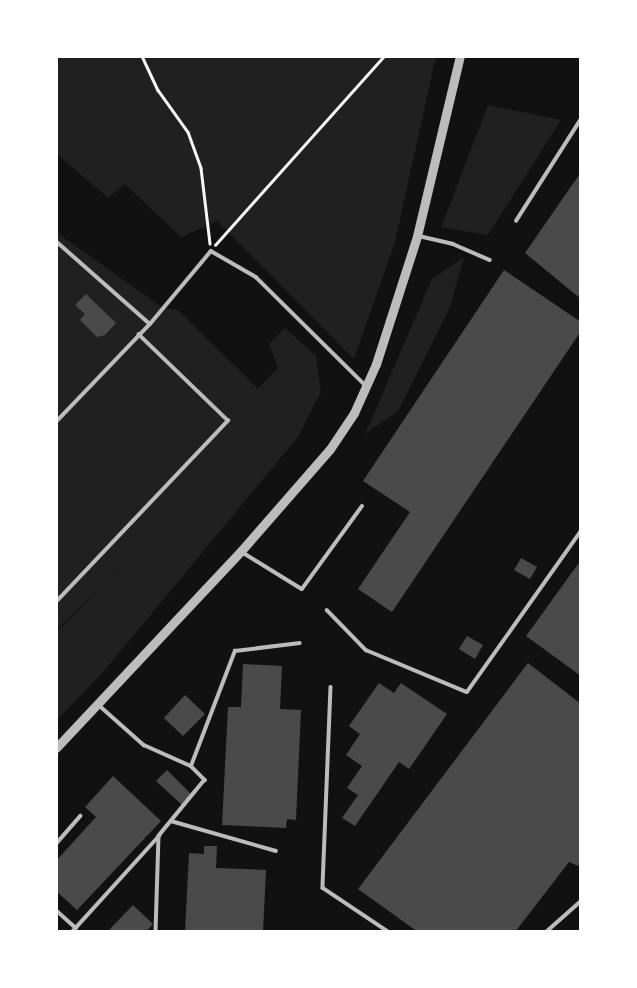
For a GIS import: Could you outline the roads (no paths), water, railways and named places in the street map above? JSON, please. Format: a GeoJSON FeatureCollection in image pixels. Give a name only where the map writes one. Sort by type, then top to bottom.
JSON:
{"type":"FeatureCollection","features":[{"type":"Feature","properties":{"kind":"street"},"geometry":{"type":"LineString","coordinates":[[56,748],[241,551],[330,449],[368,388],[417,236],[460,56]]}},
{"type":"Feature","properties":{"kind":"lane"},"geometry":{"type":"LineString","coordinates":[[554,56],[569,56]]}},
{"type":"Feature","properties":{"kind":"lane"},"geometry":{"type":"LineString","coordinates":[[516,222],[581,119]]}},
{"type":"Feature","properties":{"kind":"lane"},"geometry":{"type":"LineString","coordinates":[[417,236],[453,244],[490,260]]}},
{"type":"Feature","properties":{"kind":"lane"},"geometry":{"type":"LineString","coordinates":[[56,241],[150,324]]}},
{"type":"Feature","properties":{"kind":"lane"},"geometry":{"type":"LineString","coordinates":[[56,421],[150,324],[211,251],[256,277],[368,388]]}},
{"type":"Feature","properties":{"kind":"lane"},"geometry":{"type":"LineString","coordinates":[[56,602],[228,421],[139,335]]}},
{"type":"Feature","properties":{"kind":"lane"},"geometry":{"type":"LineString","coordinates":[[241,551],[302,589],[362,506]]}},
{"type":"Feature","properties":{"kind":"lane"},"geometry":{"type":"LineString","coordinates":[[327,610],[366,650],[467,692],[581,531]]}},
{"type":"Feature","properties":{"kind":"lane"},"geometry":{"type":"LineString","coordinates":[[191,766],[236,651],[300,643]]}},
{"type":"Feature","properties":{"kind":"lane"},"geometry":{"type":"LineString","coordinates":[[331,687],[323,888],[389,932]]}},
{"type":"Feature","properties":{"kind":"lane"},"geometry":{"type":"LineString","coordinates":[[56,910],[74,930],[205,780],[191,766],[144,745],[98,704]]}},
{"type":"Feature","properties":{"kind":"lane"},"geometry":{"type":"LineString","coordinates":[[56,844],[80,816]]}},
{"type":"Feature","properties":{"kind":"lane"},"geometry":{"type":"LineString","coordinates":[[171,821],[276,851]]}},
{"type":"Feature","properties":{"kind":"lane"},"geometry":{"type":"LineString","coordinates":[[156,932],[159,835]]}},
{"type":"Feature","properties":{"kind":"lane"},"geometry":{"type":"LineString","coordinates":[[546,932],[581,901]]}}]}
